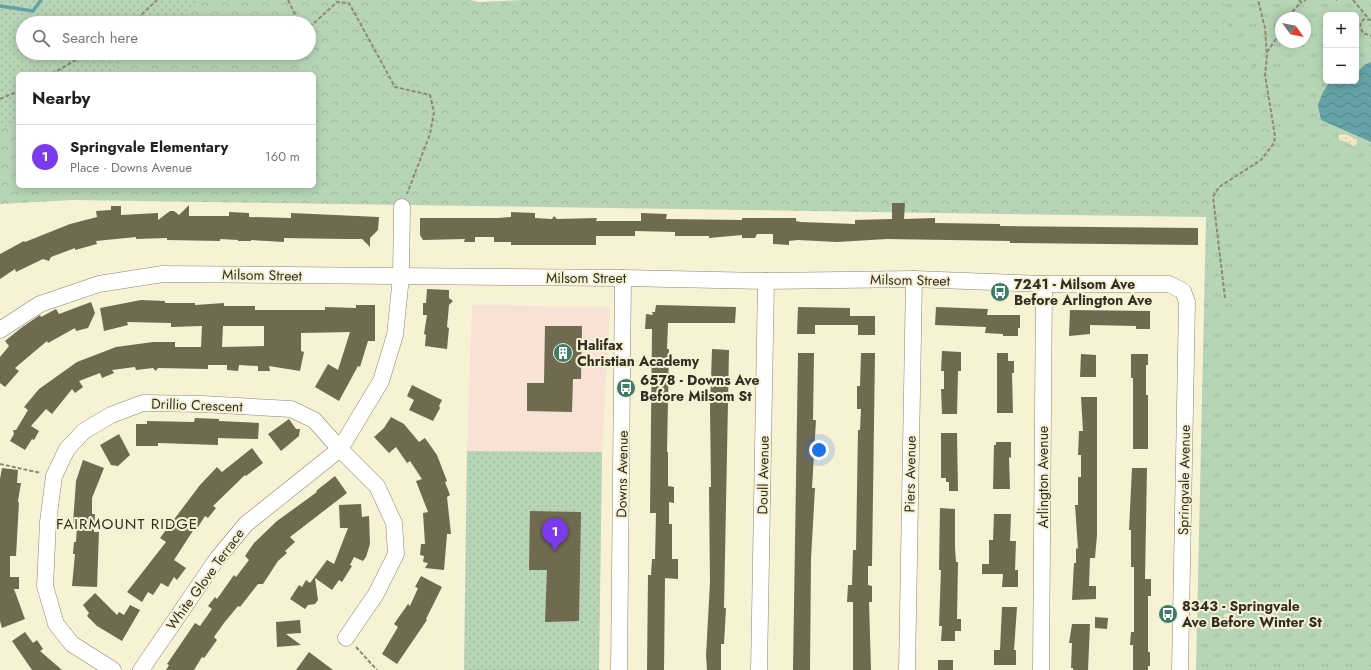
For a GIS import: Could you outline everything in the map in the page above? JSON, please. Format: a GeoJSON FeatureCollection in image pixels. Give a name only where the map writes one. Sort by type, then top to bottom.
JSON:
{"type":"FeatureCollection","features":[{"type":"Feature","properties":{"kind":"street","name":"White Glove Terrace"},"geometry":{"type":"LineString","coordinates":[[141,670],[217,559],[246,524],[340,449],[381,381],[395,335],[401,277],[402,207]]}},
{"type":"Feature","properties":{"kind":"street","name":"Milsom Street"},"geometry":{"type":"LineString","coordinates":[[0,330],[40,304],[99,284],[162,274],[623,278],[766,281],[914,279],[1044,284],[1169,284],[1183,291]]}},
{"type":"Feature","properties":{"kind":"street","name":"Downs Avenue"},"geometry":{"type":"LineString","coordinates":[[619,670],[623,278]]}},
{"type":"Feature","properties":{"kind":"street","name":"Piers Avenue"},"geometry":{"type":"LineString","coordinates":[[907,670],[914,279]]}},
{"type":"Feature","properties":{"kind":"street","name":"Doull Avenue"},"geometry":{"type":"LineString","coordinates":[[759,670],[766,281]]}},
{"type":"Feature","properties":{"kind":"street","name":"Arlington Avenue"},"geometry":{"type":"LineString","coordinates":[[1041,670],[1044,284]]}},
{"type":"Feature","properties":{"kind":"street","name":"Springvale Avenue"},"geometry":{"type":"LineString","coordinates":[[1180,670],[1187,302],[1183,291]]}},
{"type":"Feature","properties":{"kind":"street","name":"Drillio Crescent"},"geometry":{"type":"LineString","coordinates":[[113,670],[72,644],[56,624],[45,586],[48,522],[54,476],[67,449],[84,430],[111,415],[143,403],[202,404],[291,410],[314,420],[340,449],[377,486],[394,522],[396,554],[376,594],[346,638]]}},
{"type":"Feature","properties":{"kind":"path"},"geometry":{"type":"LineString","coordinates":[[140,16],[157,0]]}},
{"type":"Feature","properties":{"kind":"path"},"geometry":{"type":"LineString","coordinates":[[288,0],[296,16]]}},
{"type":"Feature","properties":{"kind":"path"},"geometry":{"type":"LineString","coordinates":[[1225,298],[1213,196],[1219,187],[1261,160],[1274,143],[1275,136],[1265,75],[1267,52],[1265,28],[1258,0]]}},
{"type":"Feature","properties":{"kind":"path"},"geometry":{"type":"LineString","coordinates":[[1293,12],[1300,1],[1306,0]]}},
{"type":"Feature","properties":{"kind":"path"},"geometry":{"type":"LineString","coordinates":[[1353,0],[1370,19]]}},
{"type":"Feature","properties":{"kind":"path"},"geometry":{"type":"LineString","coordinates":[[316,22],[337,2],[349,3],[395,87],[430,95],[434,112],[430,134],[402,207]]}},
{"type":"Feature","properties":{"kind":"path"},"geometry":{"type":"LineString","coordinates":[[1370,19],[1364,19],[1361,22],[1360,28],[1363,33],[1371,36]]}},
{"type":"Feature","properties":{"kind":"path"},"geometry":{"type":"LineString","coordinates":[[1267,52],[1275,41]]}},
{"type":"Feature","properties":{"kind":"path"},"geometry":{"type":"LineString","coordinates":[[55,72],[76,60]]}},
{"type":"Feature","properties":{"kind":"path"},"geometry":{"type":"LineString","coordinates":[[0,99],[16,92]]}},
{"type":"Feature","properties":{"kind":"path"},"geometry":{"type":"LineString","coordinates":[[0,464],[54,476]]}},
{"type":"Feature","properties":{"kind":"path"},"geometry":{"type":"LineString","coordinates":[[346,638],[377,670]]}},
{"type":"Feature","properties":{"kind":"shaded area"},"geometry":{"type":"Polygon","coordinates":[[[472,305],[610,307],[602,452],[599,670],[464,670],[467,454],[472,305]]]}},
{"type":"Feature","properties":{"kind":"green space"},"geometry":{"type":"Polygon","coordinates":[[[0,0],[201,0],[184,16],[16,16],[16,60],[127,60],[109,72],[16,72],[16,121],[0,129],[0,0]]]}},
{"type":"Feature","properties":{"kind":"green space"},"geometry":{"type":"Polygon","coordinates":[[[180,0],[471,0],[478,2],[524,0],[1223,0],[1227,25],[1254,70],[1266,106],[1271,139],[1263,153],[1244,173],[1221,188],[1206,217],[73,200],[0,204],[0,112],[16,105],[16,188],[316,188],[316,72],[78,72],[99,60],[316,60],[316,16],[160,16],[180,0]]]}},
{"type":"Feature","properties":{"kind":"green space"},"geometry":{"type":"Polygon","coordinates":[[[1200,0],[1371,0],[1371,670],[1196,670],[1206,217],[1200,0]]]}},
{"type":"Feature","properties":{"kind":"green space"},"geometry":{"type":"Polygon","coordinates":[[[467,451],[602,452],[599,670],[464,670],[467,451]]]}},
{"type":"Feature","properties":{"kind":"sand"},"geometry":{"type":"Polygon","coordinates":[[[1340,134],[1348,135],[1357,140],[1356,145],[1354,147],[1347,142],[1339,140],[1338,137],[1340,134]]]}},
{"type":"Feature","properties":{"kind":"sand"},"geometry":{"type":"Polygon","coordinates":[[[1229,613],[1235,617],[1236,626],[1229,631],[1226,628],[1228,624],[1224,619],[1224,614],[1229,613]]]}},
{"type":"Feature","properties":{"kind":"water"},"geometry":{"type":"Polygon","coordinates":[[[1371,62],[1371,142],[1321,120],[1318,105],[1322,94],[1328,84],[1359,84],[1359,71],[1364,65],[1371,62]]]}},
{"type":"Feature","properties":{"kind":"building"},"geometry":{"type":"Polygon","coordinates":[[[892,203],[905,203],[904,219],[935,218],[935,223],[1000,224],[1000,226],[1198,228],[1198,245],[1010,243],[1010,241],[887,239],[837,242],[798,240],[789,241],[789,245],[773,244],[773,234],[757,234],[755,238],[742,238],[742,235],[709,238],[709,236],[675,236],[675,232],[635,231],[635,236],[596,236],[596,245],[511,245],[511,242],[494,242],[494,237],[475,237],[475,242],[464,242],[465,239],[423,240],[420,235],[420,218],[498,218],[511,217],[511,212],[535,213],[535,218],[552,219],[554,216],[557,219],[597,218],[596,221],[641,221],[641,213],[667,214],[666,219],[742,220],[742,218],[796,218],[796,221],[801,222],[855,224],[855,220],[892,219],[892,203]]]}},
{"type":"Feature","properties":{"kind":"building"},"geometry":{"type":"Polygon","coordinates":[[[189,205],[189,216],[229,216],[229,212],[249,213],[249,217],[291,218],[291,213],[379,217],[378,230],[370,238],[370,247],[362,239],[284,238],[284,242],[220,239],[220,241],[167,240],[167,238],[136,239],[136,237],[96,241],[97,244],[75,250],[75,248],[51,257],[49,261],[43,259],[16,272],[15,269],[0,279],[0,254],[24,241],[25,242],[70,224],[97,217],[96,211],[111,210],[111,206],[121,206],[121,215],[158,213],[158,220],[170,211],[174,211],[179,215],[189,205]]]}},
{"type":"Feature","properties":{"kind":"building"},"geometry":{"type":"Polygon","coordinates":[[[427,289],[449,290],[449,298],[453,301],[449,305],[447,349],[425,346],[426,335],[424,334],[427,315],[423,315],[423,303],[426,303],[427,289]]]}},
{"type":"Feature","properties":{"kind":"building"},"geometry":{"type":"Polygon","coordinates":[[[141,300],[165,301],[165,303],[195,303],[195,305],[224,303],[224,306],[255,306],[255,310],[325,310],[325,307],[356,308],[356,305],[375,305],[375,341],[368,341],[360,367],[358,366],[339,401],[315,387],[328,364],[338,370],[350,332],[301,333],[301,351],[304,352],[300,371],[269,366],[270,371],[258,371],[258,366],[239,365],[238,371],[227,370],[227,365],[208,365],[208,369],[158,368],[156,371],[153,368],[136,370],[135,367],[112,370],[114,373],[102,378],[100,373],[79,381],[83,387],[75,393],[72,389],[52,414],[46,409],[31,426],[39,431],[34,440],[32,439],[25,450],[10,441],[14,434],[13,430],[16,430],[28,410],[24,407],[39,389],[77,362],[116,347],[153,342],[175,342],[175,347],[201,347],[202,326],[171,327],[171,323],[127,322],[128,325],[104,331],[100,308],[141,300]],[[223,326],[222,347],[264,346],[264,326],[223,326]]]}},
{"type":"Feature","properties":{"kind":"building"},"geometry":{"type":"Polygon","coordinates":[[[91,302],[95,313],[88,328],[76,331],[75,328],[48,343],[47,341],[15,368],[19,371],[5,387],[0,383],[0,357],[9,346],[5,341],[40,315],[41,317],[56,309],[59,314],[91,302]]]}},
{"type":"Feature","properties":{"kind":"building"},"geometry":{"type":"Polygon","coordinates":[[[656,305],[736,307],[735,323],[668,323],[668,486],[674,487],[674,503],[669,502],[669,524],[672,524],[672,559],[678,559],[678,579],[665,578],[664,670],[647,670],[648,575],[651,575],[652,559],[655,559],[656,513],[650,513],[652,329],[645,329],[646,314],[653,315],[652,312],[655,312],[656,305]]]}},
{"type":"Feature","properties":{"kind":"building"},"geometry":{"type":"Polygon","coordinates":[[[798,307],[850,308],[850,316],[875,316],[875,335],[858,335],[858,325],[815,325],[815,334],[797,334],[798,307]]]}},
{"type":"Feature","properties":{"kind":"building"},"geometry":{"type":"Polygon","coordinates":[[[936,307],[988,309],[987,315],[1020,315],[1020,328],[1018,328],[1018,336],[1003,336],[1003,334],[985,333],[986,327],[935,325],[936,307]]]}},
{"type":"Feature","properties":{"kind":"building"},"geometry":{"type":"Polygon","coordinates":[[[1070,310],[1150,311],[1150,329],[1136,329],[1136,326],[1090,325],[1090,334],[1069,336],[1070,310]]]}},
{"type":"Feature","properties":{"kind":"building","name":"Halifax Christian Academy"},"geometry":{"type":"Polygon","coordinates":[[[545,326],[582,326],[581,379],[573,379],[572,412],[527,411],[527,383],[544,383],[545,326]]]}},
{"type":"Feature","properties":{"kind":"building"},"geometry":{"type":"Polygon","coordinates":[[[712,349],[729,350],[724,608],[726,608],[724,644],[721,644],[721,670],[707,670],[706,656],[710,582],[709,487],[711,487],[710,407],[712,349]]]}},
{"type":"Feature","properties":{"kind":"building"},"geometry":{"type":"Polygon","coordinates":[[[942,351],[961,352],[961,371],[958,371],[957,414],[942,414],[941,389],[944,389],[944,371],[941,371],[942,351]]]}},
{"type":"Feature","properties":{"kind":"building"},"geometry":{"type":"Polygon","coordinates":[[[798,353],[814,353],[813,420],[816,420],[812,488],[815,488],[811,559],[810,670],[793,670],[798,353]]]}},
{"type":"Feature","properties":{"kind":"building"},"geometry":{"type":"Polygon","coordinates":[[[861,353],[875,353],[872,566],[868,566],[868,585],[872,586],[872,602],[869,602],[871,670],[853,670],[853,602],[847,602],[848,585],[852,585],[853,550],[856,550],[858,430],[860,430],[861,409],[857,409],[857,386],[860,386],[861,353]]]}},
{"type":"Feature","properties":{"kind":"building"},"geometry":{"type":"Polygon","coordinates":[[[997,353],[1008,353],[1008,361],[1014,361],[1014,373],[1012,373],[1013,413],[997,413],[997,353]]]}},
{"type":"Feature","properties":{"kind":"building"},"geometry":{"type":"Polygon","coordinates":[[[1081,354],[1096,355],[1096,377],[1080,377],[1081,354]]]}},
{"type":"Feature","properties":{"kind":"building"},"geometry":{"type":"Polygon","coordinates":[[[1131,354],[1148,354],[1148,365],[1146,365],[1146,395],[1148,395],[1148,449],[1133,449],[1133,378],[1131,378],[1131,354]]]}},
{"type":"Feature","properties":{"kind":"building"},"geometry":{"type":"Polygon","coordinates":[[[412,385],[442,400],[439,406],[440,408],[433,421],[409,410],[414,400],[407,396],[412,385]]]}},
{"type":"Feature","properties":{"kind":"building"},"geometry":{"type":"Polygon","coordinates":[[[1081,397],[1097,397],[1097,535],[1095,558],[1090,558],[1089,586],[1096,586],[1096,599],[1072,600],[1074,563],[1076,563],[1076,548],[1078,549],[1075,505],[1078,505],[1078,477],[1081,477],[1081,455],[1078,455],[1079,431],[1083,431],[1081,397]]]}},
{"type":"Feature","properties":{"kind":"building"},"geometry":{"type":"Polygon","coordinates":[[[391,417],[404,424],[419,442],[425,438],[437,455],[447,481],[445,482],[450,495],[447,497],[451,534],[447,534],[444,570],[425,568],[428,563],[423,562],[424,556],[420,555],[421,544],[425,544],[423,513],[428,512],[416,481],[422,479],[410,461],[407,463],[396,447],[389,453],[374,437],[384,428],[391,417]]]}},
{"type":"Feature","properties":{"kind":"building"},"geometry":{"type":"Polygon","coordinates":[[[195,418],[259,423],[258,439],[218,438],[218,445],[158,443],[158,446],[136,446],[136,424],[147,424],[147,421],[194,422],[195,418]]]}},
{"type":"Feature","properties":{"kind":"building"},"geometry":{"type":"Polygon","coordinates":[[[289,419],[296,429],[300,429],[299,436],[281,451],[268,434],[289,419]]]}},
{"type":"Feature","properties":{"kind":"building"},"geometry":{"type":"Polygon","coordinates":[[[941,433],[957,433],[958,491],[949,491],[949,482],[946,482],[946,478],[941,478],[941,433]]]}},
{"type":"Feature","properties":{"kind":"building"},"geometry":{"type":"Polygon","coordinates":[[[119,434],[130,455],[118,466],[111,465],[100,445],[119,434]]]}},
{"type":"Feature","properties":{"kind":"building"},"geometry":{"type":"Polygon","coordinates":[[[996,442],[1011,442],[1011,458],[1009,457],[1010,489],[993,489],[994,445],[996,445],[996,442]]]}},
{"type":"Feature","properties":{"kind":"building"},"geometry":{"type":"Polygon","coordinates":[[[252,448],[263,463],[246,476],[245,475],[213,506],[216,508],[208,518],[205,516],[198,527],[196,526],[174,560],[186,568],[177,580],[174,577],[168,587],[161,583],[153,595],[148,592],[142,602],[127,592],[166,542],[160,538],[200,485],[217,467],[222,472],[252,448]]]}},
{"type":"Feature","properties":{"kind":"building"},"geometry":{"type":"Polygon","coordinates":[[[83,460],[104,468],[92,498],[92,514],[95,514],[94,532],[99,532],[97,587],[72,586],[75,554],[73,554],[74,542],[76,542],[77,524],[73,523],[76,481],[83,460]]]}},
{"type":"Feature","properties":{"kind":"building"},"geometry":{"type":"Polygon","coordinates":[[[2,468],[18,470],[17,483],[21,483],[18,501],[16,556],[10,556],[10,577],[19,577],[19,589],[14,589],[25,619],[2,628],[0,621],[0,479],[2,468]]]}},
{"type":"Feature","properties":{"kind":"building"},"geometry":{"type":"Polygon","coordinates":[[[1132,468],[1147,468],[1145,579],[1151,579],[1151,596],[1148,596],[1148,652],[1150,652],[1150,666],[1148,666],[1148,670],[1133,670],[1133,645],[1130,645],[1131,632],[1134,632],[1134,567],[1131,567],[1131,530],[1129,530],[1132,468]]]}},
{"type":"Feature","properties":{"kind":"building"},"geometry":{"type":"Polygon","coordinates":[[[335,476],[347,493],[290,537],[295,542],[285,551],[287,553],[278,561],[263,584],[258,584],[240,607],[238,606],[224,623],[214,637],[217,640],[204,658],[202,657],[194,670],[166,670],[169,665],[167,664],[195,623],[200,626],[212,609],[208,606],[215,597],[217,599],[234,575],[236,577],[249,560],[245,556],[254,543],[277,521],[317,492],[316,491],[335,476]]]}},
{"type":"Feature","properties":{"kind":"building"},"geometry":{"type":"Polygon","coordinates":[[[361,504],[362,517],[369,516],[370,544],[366,557],[363,561],[354,557],[350,565],[352,566],[342,582],[339,580],[332,590],[315,578],[318,600],[315,604],[308,605],[305,609],[290,599],[299,585],[302,587],[306,580],[310,583],[327,560],[334,564],[348,528],[340,528],[339,505],[361,504]]]}},
{"type":"Feature","properties":{"kind":"building"},"geometry":{"type":"Polygon","coordinates":[[[940,508],[955,509],[955,547],[956,562],[958,562],[957,619],[961,619],[961,631],[955,631],[955,641],[941,641],[942,626],[939,626],[941,570],[939,570],[940,508]]]}},
{"type":"Feature","properties":{"kind":"building"},"geometry":{"type":"Polygon","coordinates":[[[530,511],[581,512],[579,621],[545,622],[547,570],[529,570],[530,511]]]}},
{"type":"Feature","properties":{"kind":"building"},"geometry":{"type":"Polygon","coordinates":[[[994,514],[1011,514],[1010,541],[1016,541],[1015,570],[1018,570],[1018,587],[1002,587],[1003,574],[982,574],[982,564],[989,564],[989,540],[993,540],[994,514]]]}},
{"type":"Feature","properties":{"kind":"building"},"geometry":{"type":"Polygon","coordinates":[[[421,576],[442,587],[426,619],[427,620],[397,664],[382,654],[398,627],[394,624],[408,604],[410,606],[418,588],[415,587],[421,576]]]}},
{"type":"Feature","properties":{"kind":"building"},"geometry":{"type":"Polygon","coordinates":[[[95,593],[117,615],[119,612],[124,615],[130,605],[140,610],[122,641],[97,626],[87,616],[89,613],[83,605],[95,593]]]}},
{"type":"Feature","properties":{"kind":"building"},"geometry":{"type":"Polygon","coordinates":[[[1002,607],[1017,607],[1014,650],[1016,650],[1016,665],[994,665],[994,650],[1000,650],[1002,607]]]}},
{"type":"Feature","properties":{"kind":"building"},"geometry":{"type":"Polygon","coordinates":[[[1095,617],[1108,618],[1107,629],[1095,628],[1095,617]]]}},
{"type":"Feature","properties":{"kind":"building"},"geometry":{"type":"Polygon","coordinates":[[[300,620],[301,633],[286,634],[301,645],[277,647],[276,622],[300,620]]]}},
{"type":"Feature","properties":{"kind":"building"},"geometry":{"type":"Polygon","coordinates":[[[1072,624],[1090,624],[1088,670],[1073,670],[1073,668],[1071,668],[1072,643],[1069,643],[1072,624]]]}},
{"type":"Feature","properties":{"kind":"building"},"geometry":{"type":"Polygon","coordinates":[[[25,632],[33,643],[37,640],[43,649],[40,651],[62,670],[32,670],[12,641],[25,632]]]}},
{"type":"Feature","properties":{"kind":"building"},"geometry":{"type":"Polygon","coordinates":[[[309,652],[333,670],[296,670],[309,652]]]}},
{"type":"Feature","properties":{"kind":"building"},"geometry":{"type":"Polygon","coordinates":[[[938,660],[953,660],[953,670],[938,670],[938,660]]]}},
{"type":"Feature","properties":{"kind":"waterway"},"geometry":{"type":"LineString","coordinates":[[0,6],[33,11],[41,0]]}},
{"type":"Feature","properties":{"kind":"place","name":"7241 - Milsom Ave Before Arlington Ave"},"geometry":{"type":"Point","coordinates":[1000,292]}},
{"type":"Feature","properties":{"kind":"place","name":"Halifax Christian Academy"},"geometry":{"type":"Point","coordinates":[563,353]}},
{"type":"Feature","properties":{"kind":"place","name":"6578 - Downs Ave Before Milsom St"},"geometry":{"type":"Point","coordinates":[626,388]}},
{"type":"Feature","properties":{"kind":"place","name":"Springvale Elementary"},"geometry":{"type":"Point","coordinates":[555,551]}},
{"type":"Feature","properties":{"kind":"place","name":"8343 - Springvale Ave Before Winter St"},"geometry":{"type":"Point","coordinates":[1168,614]}},
{"type":"Feature","properties":{"kind":"district","name":"FAIRMOUNT RIDGE"},"geometry":{"type":"Point","coordinates":[127,524]}}]}
